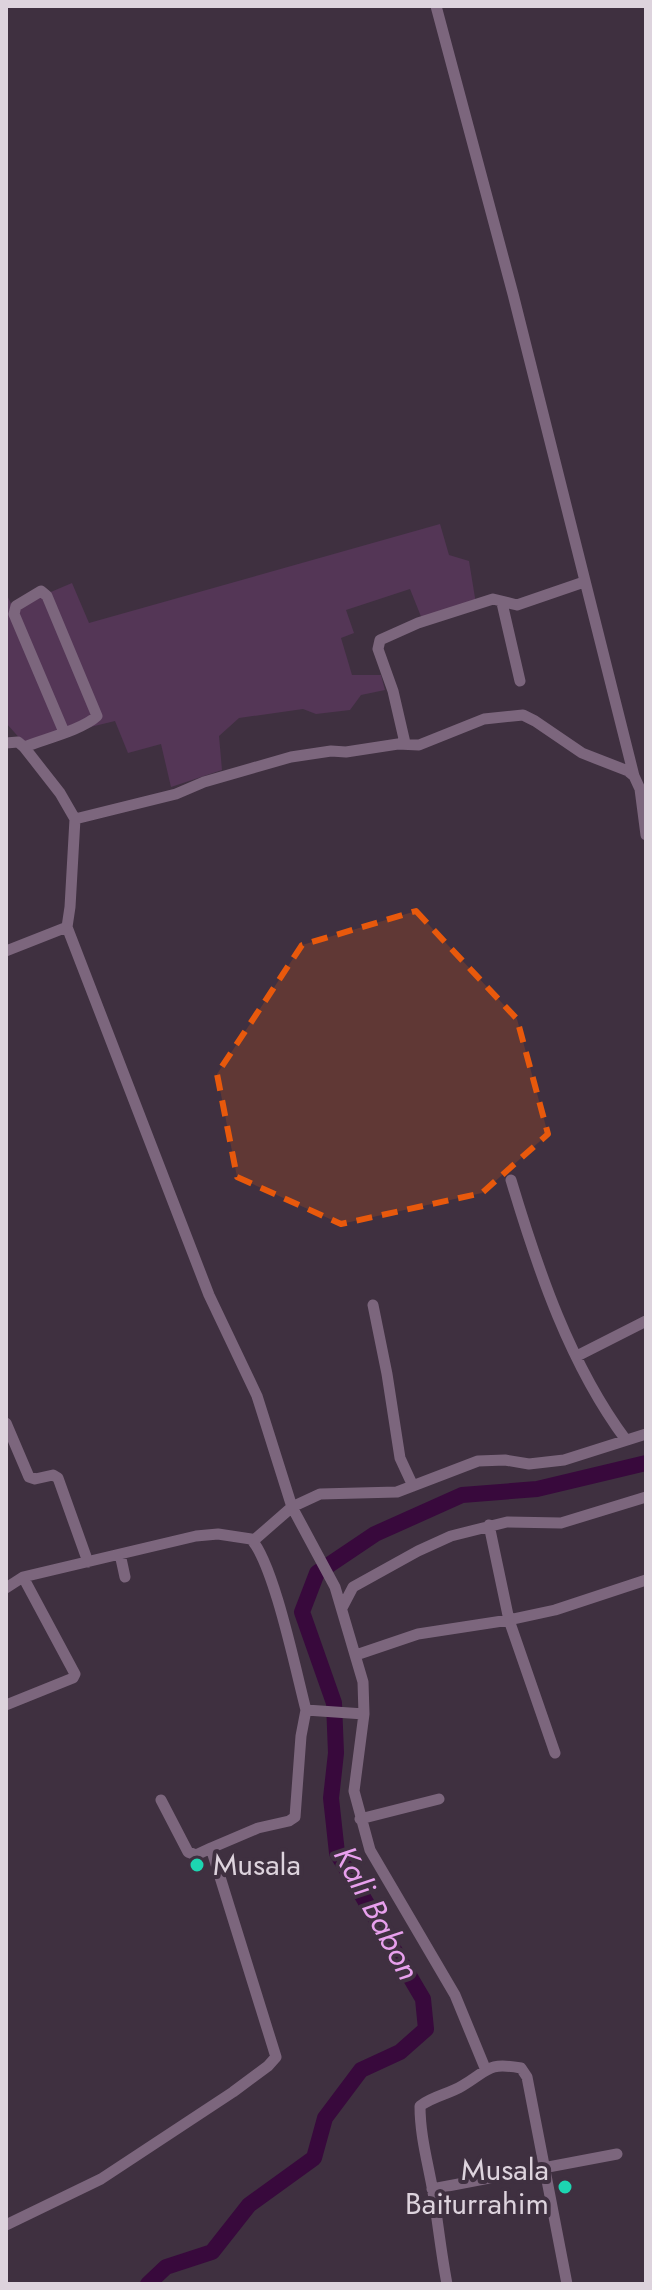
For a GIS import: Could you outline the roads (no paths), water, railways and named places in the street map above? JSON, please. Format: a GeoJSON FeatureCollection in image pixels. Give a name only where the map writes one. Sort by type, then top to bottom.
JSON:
{"type":"FeatureCollection","features":[{"type":"Feature","properties":{"kind":"street"},"geometry":{"type":"LineString","coordinates":[[436,6],[513,294],[634,776],[644,799],[646,835]]}},
{"type":"Feature","properties":{"kind":"street"},"geometry":{"type":"LineString","coordinates":[[405,743],[377,643],[418,623],[493,599],[511,605],[527,603],[584,582]]}},
{"type":"Feature","properties":{"kind":"street"},"geometry":{"type":"LineString","coordinates":[[24,747],[64,732],[92,721],[97,713],[47,596],[41,591],[16,606],[14,614],[64,732]]}},
{"type":"Feature","properties":{"kind":"street"},"geometry":{"type":"LineString","coordinates":[[502,603],[520,681]]}},
{"type":"Feature","properties":{"kind":"street"},"geometry":{"type":"LineString","coordinates":[[75,819],[176,794],[204,782],[291,757],[405,743],[419,745],[484,719],[523,715],[582,753],[634,776]]}},
{"type":"Feature","properties":{"kind":"street"},"geometry":{"type":"LineString","coordinates":[[8,740],[24,747],[60,793],[75,819],[67,927],[209,1295],[257,1396],[292,1507],[335,1587],[363,1682],[354,1791],[370,1850],[455,1995],[485,2068]]}},
{"type":"Feature","properties":{"kind":"street"},"geometry":{"type":"LineString","coordinates":[[6,951],[67,927]]}},
{"type":"Feature","properties":{"kind":"street"},"geometry":{"type":"LineString","coordinates":[[511,1180],[545,1282],[577,1356],[602,1407],[626,1440]]}},
{"type":"Feature","properties":{"kind":"street"},"geometry":{"type":"LineString","coordinates":[[373,1305],[400,1458],[413,1486]]}},
{"type":"Feature","properties":{"kind":"street"},"geometry":{"type":"LineString","coordinates":[[577,1356],[646,1321]]}},
{"type":"Feature","properties":{"kind":"street"},"geometry":{"type":"LineString","coordinates":[[6,1423],[29,1477],[35,1479],[53,1475],[58,1478],[88,1562]]}},
{"type":"Feature","properties":{"kind":"street"},"geometry":{"type":"LineString","coordinates":[[253,1541],[292,1507],[320,1494],[397,1492],[478,1461],[505,1460],[529,1464],[564,1460],[646,1434]]}},
{"type":"Feature","properties":{"kind":"street"},"geometry":{"type":"LineString","coordinates":[[342,1609],[353,1587],[451,1536],[507,1522],[561,1523],[646,1497]]}},
{"type":"Feature","properties":{"kind":"street"},"geometry":{"type":"LineString","coordinates":[[489,1525],[509,1620],[555,1753]]}},
{"type":"Feature","properties":{"kind":"street"},"geometry":{"type":"LineString","coordinates":[[6,1588],[23,1577],[196,1536],[218,1534],[246,1537],[253,1541],[277,1603],[309,1710],[301,1736],[295,1817],[258,1828],[196,1855],[188,1852],[161,1800]]}},
{"type":"Feature","properties":{"kind":"street"},"geometry":{"type":"LineString","coordinates":[[120,1554],[125,1577]]}},
{"type":"Feature","properties":{"kind":"street"},"geometry":{"type":"LineString","coordinates":[[6,1705],[73,1678],[75,1674],[23,1577]]}},
{"type":"Feature","properties":{"kind":"street"},"geometry":{"type":"LineString","coordinates":[[356,1655],[418,1634],[555,1610],[646,1580]]}},
{"type":"Feature","properties":{"kind":"street"},"geometry":{"type":"LineString","coordinates":[[309,1710],[360,1714]]}},
{"type":"Feature","properties":{"kind":"street"},"geometry":{"type":"LineString","coordinates":[[360,1819],[439,1799]]}},
{"type":"Feature","properties":{"kind":"street"},"geometry":{"type":"LineString","coordinates":[[6,2225],[101,2179],[233,2092],[275,2060],[211,1848]]}},
{"type":"Feature","properties":{"kind":"street"},"geometry":{"type":"LineString","coordinates":[[447,2284],[425,2161],[420,2106],[461,2087],[485,2068],[506,2066],[521,2068],[525,2072],[567,2284]]}},
{"type":"Feature","properties":{"kind":"street"},"geometry":{"type":"LineString","coordinates":[[432,2189],[617,2154]]}},
{"type":"Feature","properties":{"kind":"waterway","name":"Kali Babon"},"geometry":{"type":"LineString","coordinates":[[148,2284],[166,2267],[212,2252],[249,2205],[314,2158],[325,2118],[361,2070],[400,2052],[426,2029],[423,1999],[337,1853],[331,1798],[336,1753],[334,1703],[302,1612],[317,1573],[375,1534],[462,1495],[537,1489],[646,1463]]}},
{"type":"Feature","properties":{"kind":"place","name":"Musala"},"geometry":{"type":"Point","coordinates":[197,1865]}},
{"type":"Feature","properties":{"kind":"place","name":"Musala Baiturrahim"},"geometry":{"type":"Point","coordinates":[565,2187]}}]}
